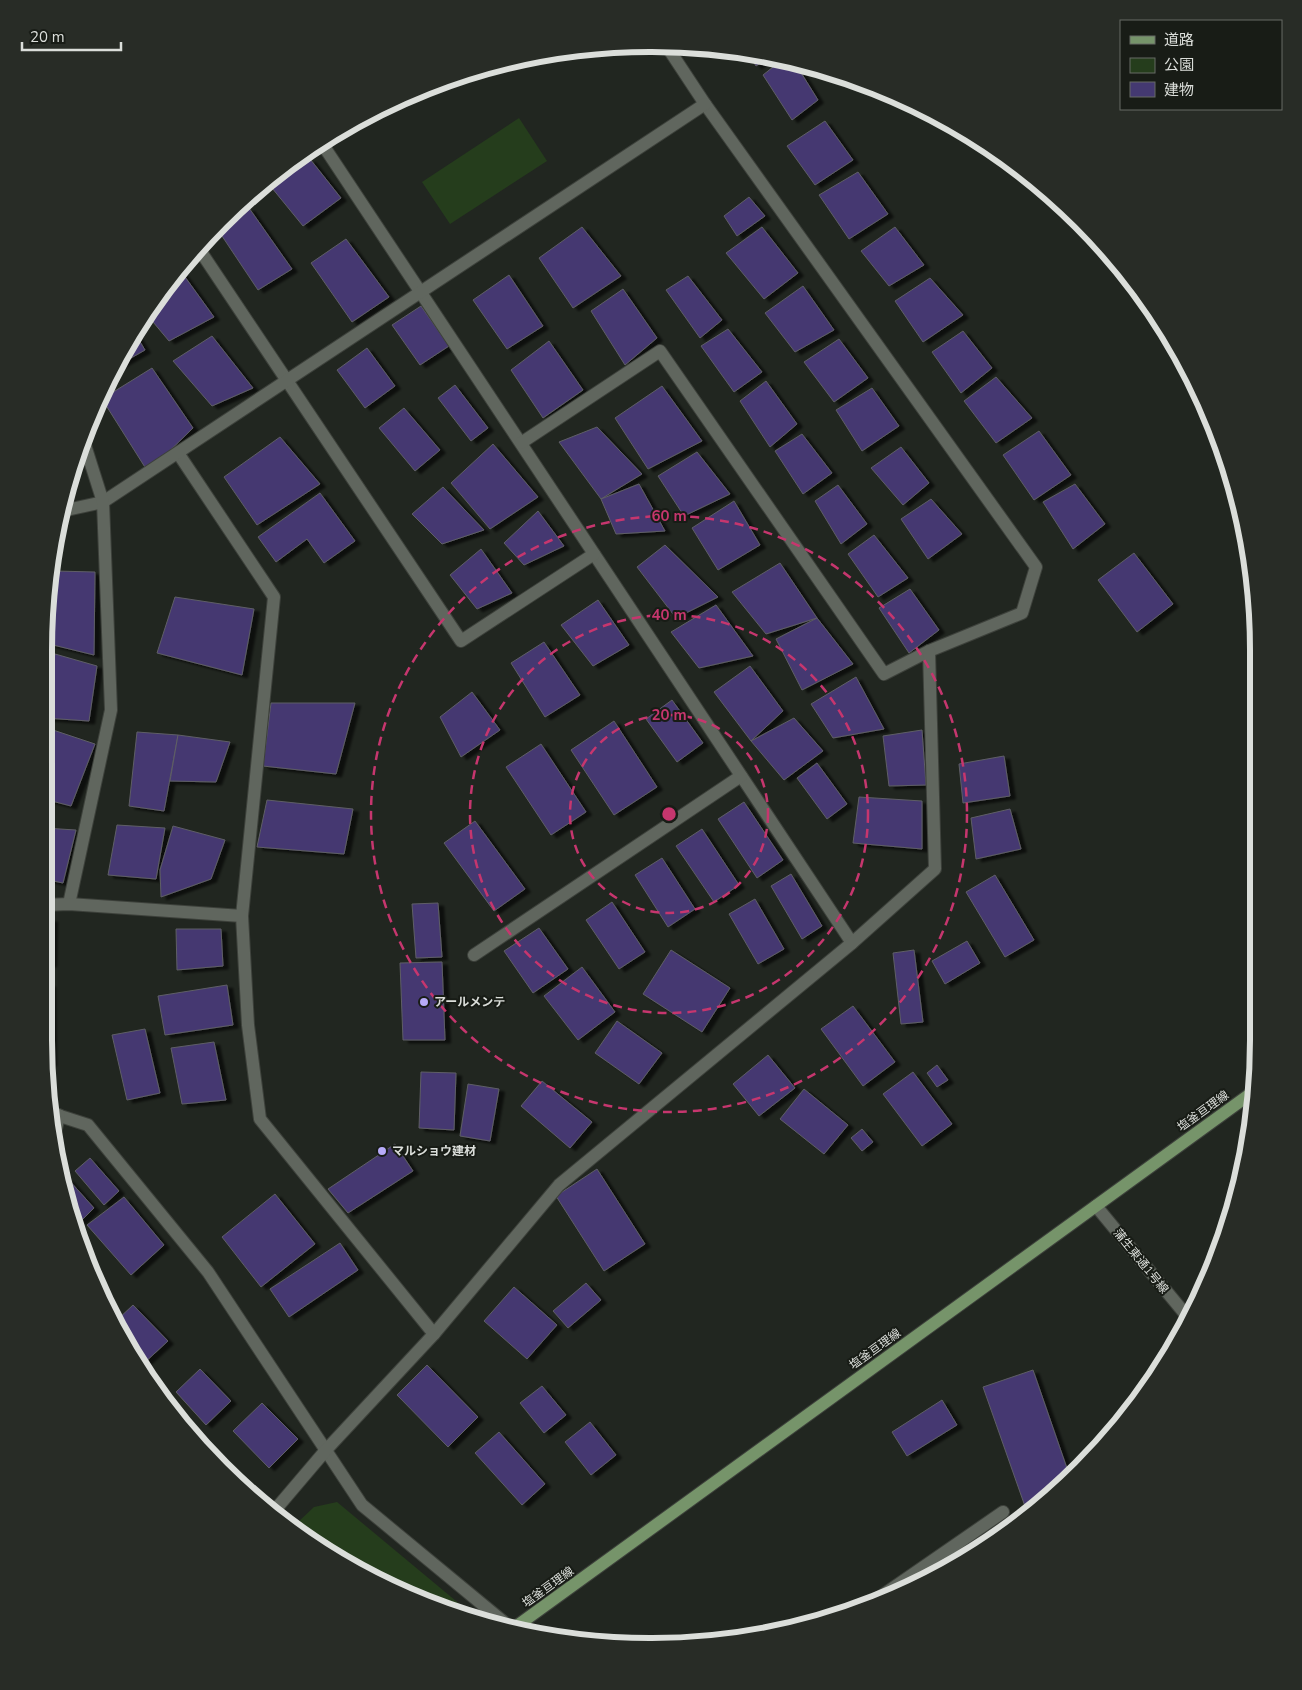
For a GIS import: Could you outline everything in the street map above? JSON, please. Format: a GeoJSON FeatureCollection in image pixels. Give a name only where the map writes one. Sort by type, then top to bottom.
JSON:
{"type":"FeatureCollection","features":[{"type":"Feature","properties":{"kind":"main road","name":"塩釜亘理線"},"geometry":{"type":"LineString","coordinates":[[520,1623],[1246,1097]]}},
{"type":"Feature","properties":{"kind":"street"},"geometry":{"type":"LineString","coordinates":[[522,444],[660,351],[884,674],[930,651],[1022,613],[1036,567],[705,104],[671,53]]}},
{"type":"Feature","properties":{"kind":"street"},"geometry":{"type":"LineString","coordinates":[[70,509],[103,502],[705,104]]}},
{"type":"Feature","properties":{"kind":"street"},"geometry":{"type":"LineString","coordinates":[[325,149],[852,943]]}},
{"type":"Feature","properties":{"kind":"street"},"geometry":{"type":"LineString","coordinates":[[203,254],[461,641],[594,554]]}},
{"type":"Feature","properties":{"kind":"street"},"geometry":{"type":"LineString","coordinates":[[69,904],[111,710],[103,502],[87,451]]}},
{"type":"Feature","properties":{"kind":"street"},"geometry":{"type":"LineString","coordinates":[[178,453],[274,596],[242,916],[248,1025],[260,1119],[434,1334]]}},
{"type":"Feature","properties":{"kind":"street"},"geometry":{"type":"LineString","coordinates":[[278,1507],[326,1450],[434,1334],[559,1185],[852,943],[935,869],[930,651]]}},
{"type":"Feature","properties":{"kind":"street"},"geometry":{"type":"LineString","coordinates":[[474,955],[741,776]]}},
{"type":"Feature","properties":{"kind":"street"},"geometry":{"type":"LineString","coordinates":[[53,905],[69,904],[242,916]]}},
{"type":"Feature","properties":{"kind":"street"},"geometry":{"type":"LineString","coordinates":[[58,1115],[88,1125],[208,1272],[362,1505],[500,1618]]}},
{"type":"Feature","properties":{"kind":"street","name":"蒲生東通1号線"},"geometry":{"type":"LineString","coordinates":[[1096,1206],[1183,1313]]}},
{"type":"Feature","properties":{"kind":"street"},"geometry":{"type":"LineString","coordinates":[[900,1583],[1003,1512]]}},
{"type":"Feature","properties":{"kind":"green space"},"geometry":{"type":"Polygon","coordinates":[[[519,118],[547,161],[450,224],[422,182],[519,118]]]}},
{"type":"Feature","properties":{"kind":"green space"},"geometry":{"type":"Polygon","coordinates":[[[337,1502],[464,1607],[386,1576],[318,1537],[298,1522],[314,1507],[337,1502]]]}},
{"type":"Feature","properties":{"kind":"building"},"geometry":{"type":"Polygon","coordinates":[[[775,66],[800,72],[818,100],[792,120],[763,75],[775,66]]]}},
{"type":"Feature","properties":{"kind":"building"},"geometry":{"type":"Polygon","coordinates":[[[825,121],[853,160],[815,185],[787,146],[825,121]]]}},
{"type":"Feature","properties":{"kind":"building"},"geometry":{"type":"Polygon","coordinates":[[[310,159],[341,198],[303,226],[272,188],[310,159]]]}},
{"type":"Feature","properties":{"kind":"building"},"geometry":{"type":"Polygon","coordinates":[[[858,172],[888,214],[849,239],[819,195],[858,172]]]}},
{"type":"Feature","properties":{"kind":"building"},"geometry":{"type":"Polygon","coordinates":[[[749,197],[765,216],[737,236],[724,216],[749,197]]]}},
{"type":"Feature","properties":{"kind":"building"},"geometry":{"type":"Polygon","coordinates":[[[248,209],[292,269],[258,290],[221,235],[248,209]]]}},
{"type":"Feature","properties":{"kind":"building"},"geometry":{"type":"Polygon","coordinates":[[[582,227],[621,276],[573,308],[539,258],[582,227]]]}},
{"type":"Feature","properties":{"kind":"building"},"geometry":{"type":"Polygon","coordinates":[[[762,227],[798,273],[764,299],[726,253],[762,227]]]}},
{"type":"Feature","properties":{"kind":"building"},"geometry":{"type":"Polygon","coordinates":[[[895,227],[924,265],[889,286],[861,251],[895,227]]]}},
{"type":"Feature","properties":{"kind":"building"},"geometry":{"type":"Polygon","coordinates":[[[346,239],[389,297],[352,322],[311,263],[346,239]]]}},
{"type":"Feature","properties":{"kind":"building"},"geometry":{"type":"Polygon","coordinates":[[[509,275],[543,326],[507,349],[473,300],[509,275]]]}},
{"type":"Feature","properties":{"kind":"building"},"geometry":{"type":"Polygon","coordinates":[[[185,276],[214,317],[169,341],[152,320],[185,276]]]}},
{"type":"Feature","properties":{"kind":"building"},"geometry":{"type":"Polygon","coordinates":[[[688,276],[722,320],[700,338],[666,290],[688,276]]]}},
{"type":"Feature","properties":{"kind":"building"},"geometry":{"type":"Polygon","coordinates":[[[930,278],[963,315],[923,342],[895,301],[930,278]]]}},
{"type":"Feature","properties":{"kind":"building"},"geometry":{"type":"Polygon","coordinates":[[[803,286],[834,330],[795,352],[765,313],[803,286]]]}},
{"type":"Feature","properties":{"kind":"building"},"geometry":{"type":"Polygon","coordinates":[[[623,289],[657,338],[625,365],[591,311],[623,289]]]}},
{"type":"Feature","properties":{"kind":"building"},"geometry":{"type":"Polygon","coordinates":[[[421,306],[449,346],[420,365],[392,325],[421,306]]]}},
{"type":"Feature","properties":{"kind":"building"},"geometry":{"type":"Polygon","coordinates":[[[728,329],[762,372],[734,392],[701,346],[728,329]]]}},
{"type":"Feature","properties":{"kind":"building"},"geometry":{"type":"Polygon","coordinates":[[[963,331],[992,368],[961,393],[932,352],[963,331]]]}},
{"type":"Feature","properties":{"kind":"building"},"geometry":{"type":"Polygon","coordinates":[[[212,336],[253,388],[212,406],[173,361],[212,336]]]}},
{"type":"Feature","properties":{"kind":"building"},"geometry":{"type":"Polygon","coordinates":[[[839,339],[868,378],[834,402],[804,362],[839,339]]]}},
{"type":"Feature","properties":{"kind":"building"},"geometry":{"type":"Polygon","coordinates":[[[140,341],[145,350],[129,359],[140,341]]]}},
{"type":"Feature","properties":{"kind":"building"},"geometry":{"type":"Polygon","coordinates":[[[549,341],[583,390],[543,418],[511,370],[549,341]]]}},
{"type":"Feature","properties":{"kind":"building"},"geometry":{"type":"Polygon","coordinates":[[[367,348],[395,386],[365,408],[337,370],[367,348]]]}},
{"type":"Feature","properties":{"kind":"building"},"geometry":{"type":"Polygon","coordinates":[[[152,368],[193,428],[148,472],[106,405],[111,394],[152,368]]]}},
{"type":"Feature","properties":{"kind":"building"},"geometry":{"type":"Polygon","coordinates":[[[996,377],[1032,418],[996,443],[964,401],[996,377]]]}},
{"type":"Feature","properties":{"kind":"building"},"geometry":{"type":"Polygon","coordinates":[[[766,381],[797,424],[770,447],[740,401],[766,381]]]}},
{"type":"Feature","properties":{"kind":"building"},"geometry":{"type":"Polygon","coordinates":[[[455,385],[488,428],[471,441],[438,398],[455,385]]]}},
{"type":"Feature","properties":{"kind":"building"},"geometry":{"type":"Polygon","coordinates":[[[662,386],[702,441],[648,469],[615,418],[662,386]]]}},
{"type":"Feature","properties":{"kind":"building"},"geometry":{"type":"Polygon","coordinates":[[[872,388],[899,426],[862,451],[836,410],[872,388]]]}},
{"type":"Feature","properties":{"kind":"building"},"geometry":{"type":"Polygon","coordinates":[[[404,408],[440,450],[415,471],[379,428],[404,408]]]}},
{"type":"Feature","properties":{"kind":"building"},"geometry":{"type":"Polygon","coordinates":[[[597,427],[642,474],[601,499],[559,442],[597,427]]]}},
{"type":"Feature","properties":{"kind":"building"},"geometry":{"type":"Polygon","coordinates":[[[1039,431],[1071,475],[1034,500],[1003,455],[1039,431]]]}},
{"type":"Feature","properties":{"kind":"building"},"geometry":{"type":"Polygon","coordinates":[[[802,434],[832,473],[803,494],[775,451],[802,434]]]}},
{"type":"Feature","properties":{"kind":"building"},"geometry":{"type":"Polygon","coordinates":[[[280,437],[320,484],[257,525],[224,477],[280,437]]]}},
{"type":"Feature","properties":{"kind":"building"},"geometry":{"type":"Polygon","coordinates":[[[493,444],[538,497],[490,529],[451,483],[493,444]]]}},
{"type":"Feature","properties":{"kind":"building"},"geometry":{"type":"Polygon","coordinates":[[[901,447],[929,483],[903,505],[871,468],[901,447]]]}},
{"type":"Feature","properties":{"kind":"building"},"geometry":{"type":"Polygon","coordinates":[[[697,452],[730,494],[684,516],[658,476],[697,452]]]}},
{"type":"Feature","properties":{"kind":"building"},"geometry":{"type":"Polygon","coordinates":[[[639,484],[665,531],[616,534],[601,499],[639,484]]]}},
{"type":"Feature","properties":{"kind":"building"},"geometry":{"type":"Polygon","coordinates":[[[1075,484],[1105,524],[1073,549],[1043,502],[1075,484]]]}},
{"type":"Feature","properties":{"kind":"building"},"geometry":{"type":"Polygon","coordinates":[[[838,485],[867,524],[841,544],[815,501],[838,485]]]}},
{"type":"Feature","properties":{"kind":"building"},"geometry":{"type":"Polygon","coordinates":[[[443,487],[484,530],[442,544],[412,514],[443,487]]]}},
{"type":"Feature","properties":{"kind":"building"},"geometry":{"type":"Polygon","coordinates":[[[320,493],[355,541],[324,563],[307,539],[276,562],[258,537],[320,493]]]}},
{"type":"Feature","properties":{"kind":"building"},"geometry":{"type":"Polygon","coordinates":[[[931,499],[962,534],[928,559],[901,519],[931,499]]]}},
{"type":"Feature","properties":{"kind":"building"},"geometry":{"type":"Polygon","coordinates":[[[734,501],[760,545],[718,570],[692,528],[734,501]]]}},
{"type":"Feature","properties":{"kind":"building"},"geometry":{"type":"Polygon","coordinates":[[[538,511],[564,546],[524,565],[504,543],[538,511]]]}},
{"type":"Feature","properties":{"kind":"building"},"geometry":{"type":"Polygon","coordinates":[[[874,535],[908,578],[878,597],[848,554],[874,535]]]}},
{"type":"Feature","properties":{"kind":"building"},"geometry":{"type":"Polygon","coordinates":[[[665,545],[718,597],[676,618],[637,567],[665,545]]]}},
{"type":"Feature","properties":{"kind":"building"},"geometry":{"type":"Polygon","coordinates":[[[481,549],[512,593],[477,609],[450,575],[481,549]]]}},
{"type":"Feature","properties":{"kind":"building"},"geometry":{"type":"Polygon","coordinates":[[[1134,553],[1173,604],[1137,632],[1098,580],[1134,553]]]}},
{"type":"Feature","properties":{"kind":"building"},"geometry":{"type":"Polygon","coordinates":[[[780,563],[817,618],[766,634],[732,592],[780,563]]]}},
{"type":"Feature","properties":{"kind":"building"},"geometry":{"type":"Polygon","coordinates":[[[58,571],[95,572],[94,655],[53,645],[58,571]]]}},
{"type":"Feature","properties":{"kind":"building"},"geometry":{"type":"Polygon","coordinates":[[[910,589],[939,630],[909,653],[879,608],[910,589]]]}},
{"type":"Feature","properties":{"kind":"building"},"geometry":{"type":"Polygon","coordinates":[[[175,597],[254,609],[242,675],[157,653],[175,597]]]}},
{"type":"Feature","properties":{"kind":"building"},"geometry":{"type":"Polygon","coordinates":[[[598,600],[629,645],[593,666],[561,625],[598,600]]]}},
{"type":"Feature","properties":{"kind":"building"},"geometry":{"type":"Polygon","coordinates":[[[716,605],[753,656],[699,668],[671,632],[716,605]]]}},
{"type":"Feature","properties":{"kind":"building"},"geometry":{"type":"Polygon","coordinates":[[[817,618],[853,664],[802,690],[776,639],[817,618]]]}},
{"type":"Feature","properties":{"kind":"building"},"geometry":{"type":"Polygon","coordinates":[[[544,642],[580,695],[545,717],[511,663],[544,642]]]}},
{"type":"Feature","properties":{"kind":"building"},"geometry":{"type":"Polygon","coordinates":[[[55,654],[97,666],[89,721],[53,719],[53,663],[55,654]]]}},
{"type":"Feature","properties":{"kind":"building"},"geometry":{"type":"Polygon","coordinates":[[[750,666],[783,711],[751,741],[714,692],[750,666]]]}},
{"type":"Feature","properties":{"kind":"building"},"geometry":{"type":"Polygon","coordinates":[[[856,677],[884,729],[833,738],[811,704],[856,677]]]}},
{"type":"Feature","properties":{"kind":"building"},"geometry":{"type":"Polygon","coordinates":[[[472,692],[500,730],[461,757],[440,717],[472,692]]]}},
{"type":"Feature","properties":{"kind":"building"},"geometry":{"type":"Polygon","coordinates":[[[672,700],[703,743],[677,762],[646,719],[672,700]]]}},
{"type":"Feature","properties":{"kind":"building"},"geometry":{"type":"Polygon","coordinates":[[[271,703],[355,703],[336,774],[263,766],[271,703]]]}},
{"type":"Feature","properties":{"kind":"building"},"geometry":{"type":"Polygon","coordinates":[[[794,718],[823,751],[784,780],[751,741],[794,718]]]}},
{"type":"Feature","properties":{"kind":"building"},"geometry":{"type":"Polygon","coordinates":[[[614,721],[657,787],[614,815],[571,750],[614,721]]]}},
{"type":"Feature","properties":{"kind":"building"},"geometry":{"type":"Polygon","coordinates":[[[53,730],[95,744],[71,806],[53,801],[53,730]]]}},
{"type":"Feature","properties":{"kind":"building"},"geometry":{"type":"Polygon","coordinates":[[[922,730],[926,785],[889,786],[883,736],[922,730]]]}},
{"type":"Feature","properties":{"kind":"building"},"geometry":{"type":"Polygon","coordinates":[[[137,732],[178,735],[164,811],[129,806],[137,732]]]}},
{"type":"Feature","properties":{"kind":"building"},"geometry":{"type":"Polygon","coordinates":[[[178,735],[230,742],[216,782],[170,781],[178,735]]]}},
{"type":"Feature","properties":{"kind":"building"},"geometry":{"type":"Polygon","coordinates":[[[541,744],[586,812],[551,835],[506,767],[541,744]]]}},
{"type":"Feature","properties":{"kind":"building"},"geometry":{"type":"Polygon","coordinates":[[[1004,756],[1010,796],[963,803],[959,764],[1004,756]]]}},
{"type":"Feature","properties":{"kind":"building"},"geometry":{"type":"Polygon","coordinates":[[[817,763],[847,804],[827,819],[797,778],[817,763]]]}},
{"type":"Feature","properties":{"kind":"building"},"geometry":{"type":"Polygon","coordinates":[[[859,797],[922,801],[922,849],[853,843],[859,797]]]}},
{"type":"Feature","properties":{"kind":"building"},"geometry":{"type":"Polygon","coordinates":[[[267,800],[353,809],[344,854],[257,847],[267,800]]]}},
{"type":"Feature","properties":{"kind":"building"},"geometry":{"type":"Polygon","coordinates":[[[744,802],[783,860],[757,878],[718,819],[744,802]]]}},
{"type":"Feature","properties":{"kind":"building"},"geometry":{"type":"Polygon","coordinates":[[[1010,809],[1021,849],[976,859],[971,818],[1010,809]]]}},
{"type":"Feature","properties":{"kind":"building"},"geometry":{"type":"Polygon","coordinates":[[[475,821],[525,889],[494,911],[444,843],[475,821]]]}},
{"type":"Feature","properties":{"kind":"building"},"geometry":{"type":"Polygon","coordinates":[[[117,825],[165,828],[156,879],[108,875],[117,825]]]}},
{"type":"Feature","properties":{"kind":"building"},"geometry":{"type":"Polygon","coordinates":[[[173,826],[225,840],[211,879],[161,897],[160,870],[173,826]]]}},
{"type":"Feature","properties":{"kind":"building"},"geometry":{"type":"Polygon","coordinates":[[[53,829],[76,830],[63,883],[53,881],[53,829]]]}},
{"type":"Feature","properties":{"kind":"building"},"geometry":{"type":"Polygon","coordinates":[[[702,829],[739,885],[714,902],[676,846],[702,829]]]}},
{"type":"Feature","properties":{"kind":"building"},"geometry":{"type":"Polygon","coordinates":[[[662,858],[695,909],[668,927],[635,875],[662,858]]]}},
{"type":"Feature","properties":{"kind":"building"},"geometry":{"type":"Polygon","coordinates":[[[791,874],[822,926],[802,939],[771,886],[791,874]]]}},
{"type":"Feature","properties":{"kind":"building"},"geometry":{"type":"Polygon","coordinates":[[[995,875],[1034,940],[1005,957],[966,892],[995,875]]]}},
{"type":"Feature","properties":{"kind":"building"},"geometry":{"type":"Polygon","coordinates":[[[755,899],[784,949],[758,964],[729,914],[755,899]]]}},
{"type":"Feature","properties":{"kind":"building"},"geometry":{"type":"Polygon","coordinates":[[[612,902],[645,952],[619,969],[586,920],[612,902]]]}},
{"type":"Feature","properties":{"kind":"building"},"geometry":{"type":"Polygon","coordinates":[[[438,903],[442,957],[416,958],[412,904],[438,903]]]}},
{"type":"Feature","properties":{"kind":"building"},"geometry":{"type":"Polygon","coordinates":[[[539,928],[568,969],[533,993],[504,951],[539,928]]]}},
{"type":"Feature","properties":{"kind":"building"},"geometry":{"type":"Polygon","coordinates":[[[176,929],[221,929],[223,966],[177,970],[176,929]]]}},
{"type":"Feature","properties":{"kind":"building"},"geometry":{"type":"Polygon","coordinates":[[[967,941],[980,963],[945,984],[932,961],[967,941]]]}},
{"type":"Feature","properties":{"kind":"building"},"geometry":{"type":"Polygon","coordinates":[[[671,950],[730,988],[702,1032],[643,994],[671,950]]]}},
{"type":"Feature","properties":{"kind":"building"},"geometry":{"type":"Polygon","coordinates":[[[914,950],[923,1022],[901,1024],[893,953],[914,950]]]}},
{"type":"Feature","properties":{"kind":"building"},"geometry":{"type":"Polygon","coordinates":[[[442,962],[445,1040],[403,1040],[400,963],[442,962]]]}},
{"type":"Feature","properties":{"kind":"building"},"geometry":{"type":"Polygon","coordinates":[[[582,967],[615,1012],[578,1040],[544,996],[582,967]]]}},
{"type":"Feature","properties":{"kind":"building"},"geometry":{"type":"Polygon","coordinates":[[[227,985],[233,1025],[165,1035],[158,996],[227,985]]]}},
{"type":"Feature","properties":{"kind":"building"},"geometry":{"type":"Polygon","coordinates":[[[853,1006],[895,1062],[863,1086],[821,1029],[853,1006]]]}},
{"type":"Feature","properties":{"kind":"building"},"geometry":{"type":"Polygon","coordinates":[[[617,1021],[662,1053],[639,1084],[595,1053],[617,1021]]]}},
{"type":"Feature","properties":{"kind":"building"},"geometry":{"type":"Polygon","coordinates":[[[145,1029],[160,1093],[127,1100],[112,1035],[145,1029]]]}},
{"type":"Feature","properties":{"kind":"building"},"geometry":{"type":"Polygon","coordinates":[[[214,1042],[226,1100],[182,1104],[171,1048],[214,1042]]]}},
{"type":"Feature","properties":{"kind":"building"},"geometry":{"type":"Polygon","coordinates":[[[768,1055],[795,1088],[759,1116],[733,1084],[768,1055]]]}},
{"type":"Feature","properties":{"kind":"building"},"geometry":{"type":"Polygon","coordinates":[[[937,1065],[948,1080],[937,1087],[927,1073],[937,1065]]]}},
{"type":"Feature","properties":{"kind":"building"},"geometry":{"type":"Polygon","coordinates":[[[421,1072],[456,1073],[454,1130],[419,1128],[421,1072]]]}},
{"type":"Feature","properties":{"kind":"building"},"geometry":{"type":"Polygon","coordinates":[[[913,1072],[952,1124],[922,1146],[883,1094],[913,1072]]]}},
{"type":"Feature","properties":{"kind":"building"},"geometry":{"type":"Polygon","coordinates":[[[542,1081],[592,1122],[570,1148],[521,1106],[542,1081]]]}},
{"type":"Feature","properties":{"kind":"building"},"geometry":{"type":"Polygon","coordinates":[[[468,1084],[499,1089],[490,1141],[460,1136],[468,1084]]]}},
{"type":"Feature","properties":{"kind":"building"},"geometry":{"type":"Polygon","coordinates":[[[804,1089],[848,1125],[824,1154],[780,1119],[804,1089]]]}},
{"type":"Feature","properties":{"kind":"building"},"geometry":{"type":"Polygon","coordinates":[[[862,1129],[873,1142],[862,1151],[851,1138],[862,1129]]]}},
{"type":"Feature","properties":{"kind":"building"},"geometry":{"type":"Polygon","coordinates":[[[395,1144],[413,1171],[348,1213],[328,1189],[395,1144]]]}},
{"type":"Feature","properties":{"kind":"building"},"geometry":{"type":"Polygon","coordinates":[[[90,1158],[119,1191],[104,1205],[75,1171],[90,1158]]]}},
{"type":"Feature","properties":{"kind":"building"},"geometry":{"type":"Polygon","coordinates":[[[597,1169],[645,1244],[604,1271],[556,1196],[597,1169]]]}},
{"type":"Feature","properties":{"kind":"building"},"geometry":{"type":"Polygon","coordinates":[[[70,1181],[94,1208],[81,1221],[70,1181]]]}},
{"type":"Feature","properties":{"kind":"building"},"geometry":{"type":"Polygon","coordinates":[[[275,1194],[315,1244],[261,1287],[222,1237],[275,1194]]]}},
{"type":"Feature","properties":{"kind":"building"},"geometry":{"type":"Polygon","coordinates":[[[124,1197],[164,1245],[131,1275],[87,1225],[124,1197]]]}},
{"type":"Feature","properties":{"kind":"building"},"geometry":{"type":"Polygon","coordinates":[[[340,1243],[358,1270],[289,1317],[270,1289],[340,1243]]]}},
{"type":"Feature","properties":{"kind":"building"},"geometry":{"type":"Polygon","coordinates":[[[586,1283],[601,1300],[568,1328],[553,1311],[586,1283]]]}},
{"type":"Feature","properties":{"kind":"building"},"geometry":{"type":"Polygon","coordinates":[[[514,1287],[557,1325],[527,1359],[484,1321],[514,1287]]]}},
{"type":"Feature","properties":{"kind":"building"},"geometry":{"type":"Polygon","coordinates":[[[133,1305],[168,1341],[146,1361],[121,1316],[133,1305]]]}},
{"type":"Feature","properties":{"kind":"building"},"geometry":{"type":"Polygon","coordinates":[[[427,1365],[478,1417],[448,1447],[397,1395],[427,1365]]]}},
{"type":"Feature","properties":{"kind":"building"},"geometry":{"type":"Polygon","coordinates":[[[200,1369],[231,1401],[206,1425],[176,1392],[200,1369]]]}},
{"type":"Feature","properties":{"kind":"building"},"geometry":{"type":"Polygon","coordinates":[[[1033,1370],[1067,1469],[1025,1506],[983,1387],[1033,1370]]]}},
{"type":"Feature","properties":{"kind":"building"},"geometry":{"type":"Polygon","coordinates":[[[542,1386],[566,1415],[544,1433],[520,1403],[542,1386]]]}},
{"type":"Feature","properties":{"kind":"building"},"geometry":{"type":"Polygon","coordinates":[[[942,1400],[957,1425],[907,1456],[892,1432],[942,1400]]]}},
{"type":"Feature","properties":{"kind":"building"},"geometry":{"type":"Polygon","coordinates":[[[262,1403],[298,1439],[269,1468],[233,1431],[262,1403]]]}},
{"type":"Feature","properties":{"kind":"building"},"geometry":{"type":"Polygon","coordinates":[[[590,1422],[616,1455],[591,1475],[565,1442],[590,1422]]]}},
{"type":"Feature","properties":{"kind":"building"},"geometry":{"type":"Polygon","coordinates":[[[499,1432],[545,1484],[522,1505],[475,1453],[499,1432]]]}},
{"type":"Feature","properties":{"kind":"place","name":"アールメンテ"},"geometry":{"type":"Point","coordinates":[424,1002]}},
{"type":"Feature","properties":{"kind":"place","name":"マルショウ建材"},"geometry":{"type":"Point","coordinates":[382,1151]}}]}
